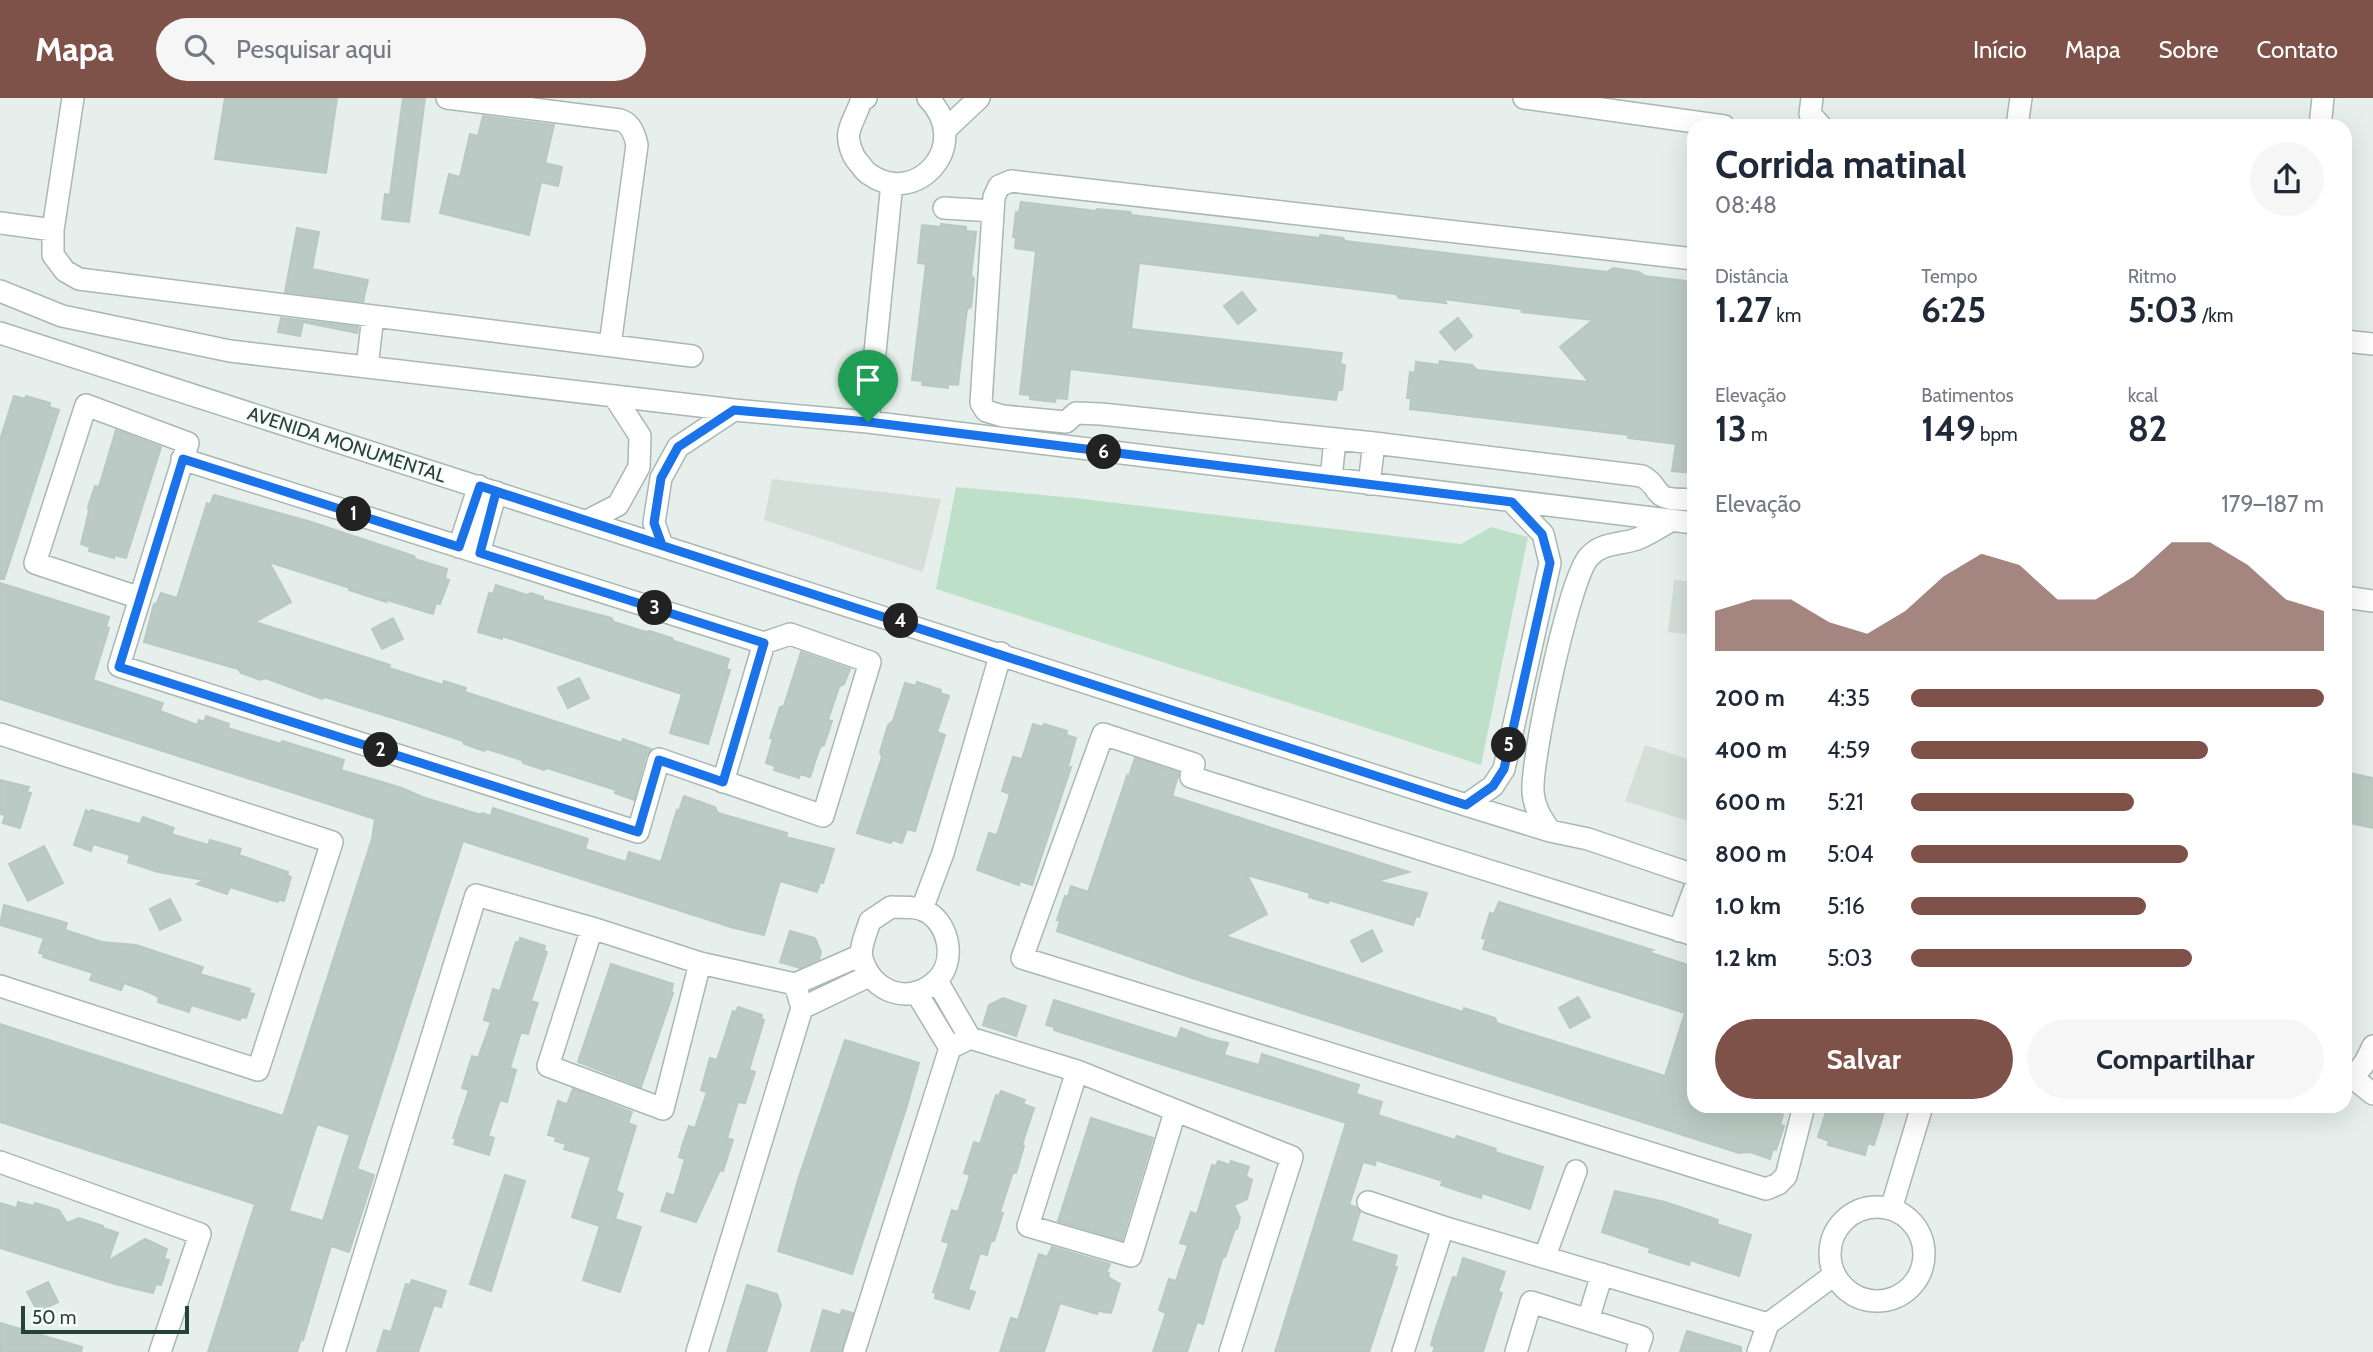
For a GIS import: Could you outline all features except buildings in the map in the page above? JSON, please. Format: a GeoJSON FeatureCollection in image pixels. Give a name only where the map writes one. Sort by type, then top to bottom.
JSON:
{"type":"FeatureCollection","features":[{"type":"Feature","properties":{"kind":"street"},"geometry":{"type":"LineString","coordinates":[[73,98],[53,230],[53,256],[65,271],[79,279],[692,356]]}},
{"type":"Feature","properties":{"kind":"street"},"geometry":{"type":"LineString","coordinates":[[447,98],[620,120],[633,132],[637,145],[610,345]]}},
{"type":"Feature","properties":{"kind":"street"},"geometry":{"type":"LineString","coordinates":[[862,99],[848,133],[853,157],[870,175],[892,183],[914,181],[932,169],[944,150],[946,129],[938,108],[928,98]]}},
{"type":"Feature","properties":{"kind":"street"},"geometry":{"type":"LineString","coordinates":[[946,129],[979,98]]}},
{"type":"Feature","properties":{"kind":"street"},"geometry":{"type":"LineString","coordinates":[[1524,98],[1687,121]]}},
{"type":"Feature","properties":{"kind":"street"},"geometry":{"type":"LineString","coordinates":[[2018,119],[2021,98]]}},
{"type":"Feature","properties":{"kind":"street"},"geometry":{"type":"LineString","coordinates":[[2321,119],[2323,98]]}},
{"type":"Feature","properties":{"kind":"street"},"geometry":{"type":"LineString","coordinates":[[1687,258],[1011,181],[999,186],[994,197],[981,402],[986,411],[1066,422],[1076,413],[1101,414],[1374,443],[1642,476],[1653,482],[1657,491],[1664,496],[1687,499]]}},
{"type":"Feature","properties":{"kind":"street"},"geometry":{"type":"LineString","coordinates":[[868,422],[892,183]]}},
{"type":"Feature","properties":{"kind":"street"},"geometry":{"type":"LineString","coordinates":[[944,208],[993,211]]}},
{"type":"Feature","properties":{"kind":"street"},"geometry":{"type":"LineString","coordinates":[[0,223],[53,230]]}},
{"type":"Feature","properties":{"kind":"street"},"geometry":{"type":"LineString","coordinates":[[0,292],[62,316],[217,348],[734,410],[868,422],[1687,522]]}},
{"type":"Feature","properties":{"kind":"street"},"geometry":{"type":"LineString","coordinates":[[367,367],[373,316]]}},
{"type":"Feature","properties":{"kind":"street","name":"AVENIDA MONUMENTAL"},"geometry":{"type":"LineString","coordinates":[[0,333],[1001,653],[1466,805],[1550,831],[1588,839],[1687,873]]}},
{"type":"Feature","properties":{"kind":"street"},"geometry":{"type":"LineString","coordinates":[[2352,342],[2373,344]]}},
{"type":"Feature","properties":{"kind":"street"},"geometry":{"type":"LineString","coordinates":[[587,521],[618,505],[639,467],[640,436],[614,396]]}},
{"type":"Feature","properties":{"kind":"street"},"geometry":{"type":"LineString","coordinates":[[140,598],[35,563],[86,405],[188,443],[183,459],[140,598],[119,667],[638,832],[659,760],[823,816],[870,662],[790,634],[764,643],[183,459]]}},
{"type":"Feature","properties":{"kind":"street"},"geometry":{"type":"LineString","coordinates":[[662,545],[654,523],[661,478],[678,447],[734,410]]}},
{"type":"Feature","properties":{"kind":"street"},"geometry":{"type":"LineString","coordinates":[[1331,479],[1335,439]]}},
{"type":"Feature","properties":{"kind":"street"},"geometry":{"type":"LineString","coordinates":[[1369,484],[1374,443]]}},
{"type":"Feature","properties":{"kind":"street"},"geometry":{"type":"LineString","coordinates":[[469,550],[488,489]]}},
{"type":"Feature","properties":{"kind":"street"},"geometry":{"type":"LineString","coordinates":[[1466,805],[1493,786],[1504,769],[1550,563],[1542,534],[1512,502]]}},
{"type":"Feature","properties":{"kind":"street"},"geometry":{"type":"LineString","coordinates":[[1550,831],[1537,812],[1532,777],[1552,677],[1579,572],[1589,557],[1602,547],[1637,539],[1670,521]]}},
{"type":"Feature","properties":{"kind":"street"},"geometry":{"type":"LineString","coordinates":[[2352,598],[2373,601]]}},
{"type":"Feature","properties":{"kind":"street"},"geometry":{"type":"LineString","coordinates":[[723,782],[764,643]]}},
{"type":"Feature","properties":{"kind":"street"},"geometry":{"type":"LineString","coordinates":[[922,909],[943,853],[1001,653]]}},
{"type":"Feature","properties":{"kind":"street"},"geometry":{"type":"LineString","coordinates":[[0,734],[332,842],[258,1070],[0,986]]}},
{"type":"Feature","properties":{"kind":"street"},"geometry":{"type":"LineString","coordinates":[[1687,933],[1191,777],[1194,764],[1103,734],[1021,958],[1766,1189],[1786,1176],[1802,1113]]}},
{"type":"Feature","properties":{"kind":"street"},"geometry":{"type":"LineString","coordinates":[[334,1352],[476,895],[592,928],[700,963],[794,984],[861,955]]}},
{"type":"Feature","properties":{"kind":"street"},"geometry":{"type":"LineString","coordinates":[[891,907],[922,909],[934,917],[946,935],[948,956],[936,981],[916,992],[901,995],[879,987],[869,976],[861,955],[870,921],[891,907]]}},
{"type":"Feature","properties":{"kind":"street"},"geometry":{"type":"LineString","coordinates":[[592,928],[548,1066],[663,1109],[700,963]]}},
{"type":"Feature","properties":{"kind":"street"},"geometry":{"type":"LineString","coordinates":[[802,1008],[869,976]]}},
{"type":"Feature","properties":{"kind":"street"},"geometry":{"type":"LineString","coordinates":[[936,981],[970,1038],[1077,1071],[1292,1157],[1230,1352]]}},
{"type":"Feature","properties":{"kind":"street"},"geometry":{"type":"LineString","coordinates":[[697,1352],[802,1008],[794,984]]}},
{"type":"Feature","properties":{"kind":"street"},"geometry":{"type":"LineString","coordinates":[[916,992],[950,1048]]}},
{"type":"Feature","properties":{"kind":"street"},"geometry":{"type":"LineString","coordinates":[[854,1352],[950,1048],[970,1038]]}},
{"type":"Feature","properties":{"kind":"street"},"geometry":{"type":"LineString","coordinates":[[2352,1074],[2364,1065],[2373,1046]]}},
{"type":"Feature","properties":{"kind":"street"},"geometry":{"type":"LineString","coordinates":[[1077,1071],[1028,1226],[1131,1256],[1175,1112]]}},
{"type":"Feature","properties":{"kind":"street"},"geometry":{"type":"LineString","coordinates":[[2352,1080],[2373,1094]]}},
{"type":"Feature","properties":{"kind":"street"},"geometry":{"type":"LineString","coordinates":[[1891,1209],[1920,1113]]}},
{"type":"Feature","properties":{"kind":"street"},"geometry":{"type":"LineString","coordinates":[[0,1161],[200,1234],[160,1352]]}},
{"type":"Feature","properties":{"kind":"street"},"geometry":{"type":"LineString","coordinates":[[1545,1256],[1576,1171]]}},
{"type":"Feature","properties":{"kind":"street"},"geometry":{"type":"LineString","coordinates":[[1368,1202],[1768,1324]]}},
{"type":"Feature","properties":{"kind":"street"},"geometry":{"type":"LineString","coordinates":[[1872,1207],[1891,1209],[1911,1221],[1923,1241],[1924,1264],[1913,1285],[1894,1298],[1871,1301],[1850,1293],[1834,1275],[1829,1258],[1831,1240],[1841,1223],[1855,1212],[1872,1207]]}},
{"type":"Feature","properties":{"kind":"street"},"geometry":{"type":"LineString","coordinates":[[1403,1352],[1443,1227]]}},
{"type":"Feature","properties":{"kind":"street"},"geometry":{"type":"LineString","coordinates":[[1588,1320],[1602,1274]]}},
{"type":"Feature","properties":{"kind":"street"},"geometry":{"type":"LineString","coordinates":[[1758,1352],[1768,1324],[1834,1275]]}},
{"type":"Feature","properties":{"kind":"street"},"geometry":{"type":"LineString","coordinates":[[1520,1351],[1531,1302],[1642,1337],[1637,1352]]}},
{"type":"Feature","properties":{"kind":"shaded area"},"geometry":{"type":"Polygon","coordinates":[[[772,479],[941,499],[923,572],[764,520],[772,479]]]}},
{"type":"Feature","properties":{"kind":"shaded area"},"geometry":{"type":"Polygon","coordinates":[[[1674,580],[1687,581],[1687,634],[1668,632],[1674,580]]]}},
{"type":"Feature","properties":{"kind":"shaded area"},"geometry":{"type":"Polygon","coordinates":[[[1645,745],[1687,759],[1687,821],[1625,801],[1645,745]]]}},
{"type":"Feature","properties":{"kind":"green space"},"geometry":{"type":"Polygon","coordinates":[[[956,487],[1075,498],[1461,544],[1491,527],[1528,537],[1481,765],[936,589],[956,487]]]}},
{"type":"Feature","properties":{"kind":"route"},"geometry":{"type":"LineString","coordinates":[[734,410],[868,422],[1512,502],[1542,534],[1550,563],[1504,769],[1493,786],[1466,805],[496,492],[480,553],[764,643],[723,782],[659,760],[638,832],[119,667],[183,459],[459,547],[480,486],[662,545],[654,523],[661,478],[678,447],[734,410]]}}]}
